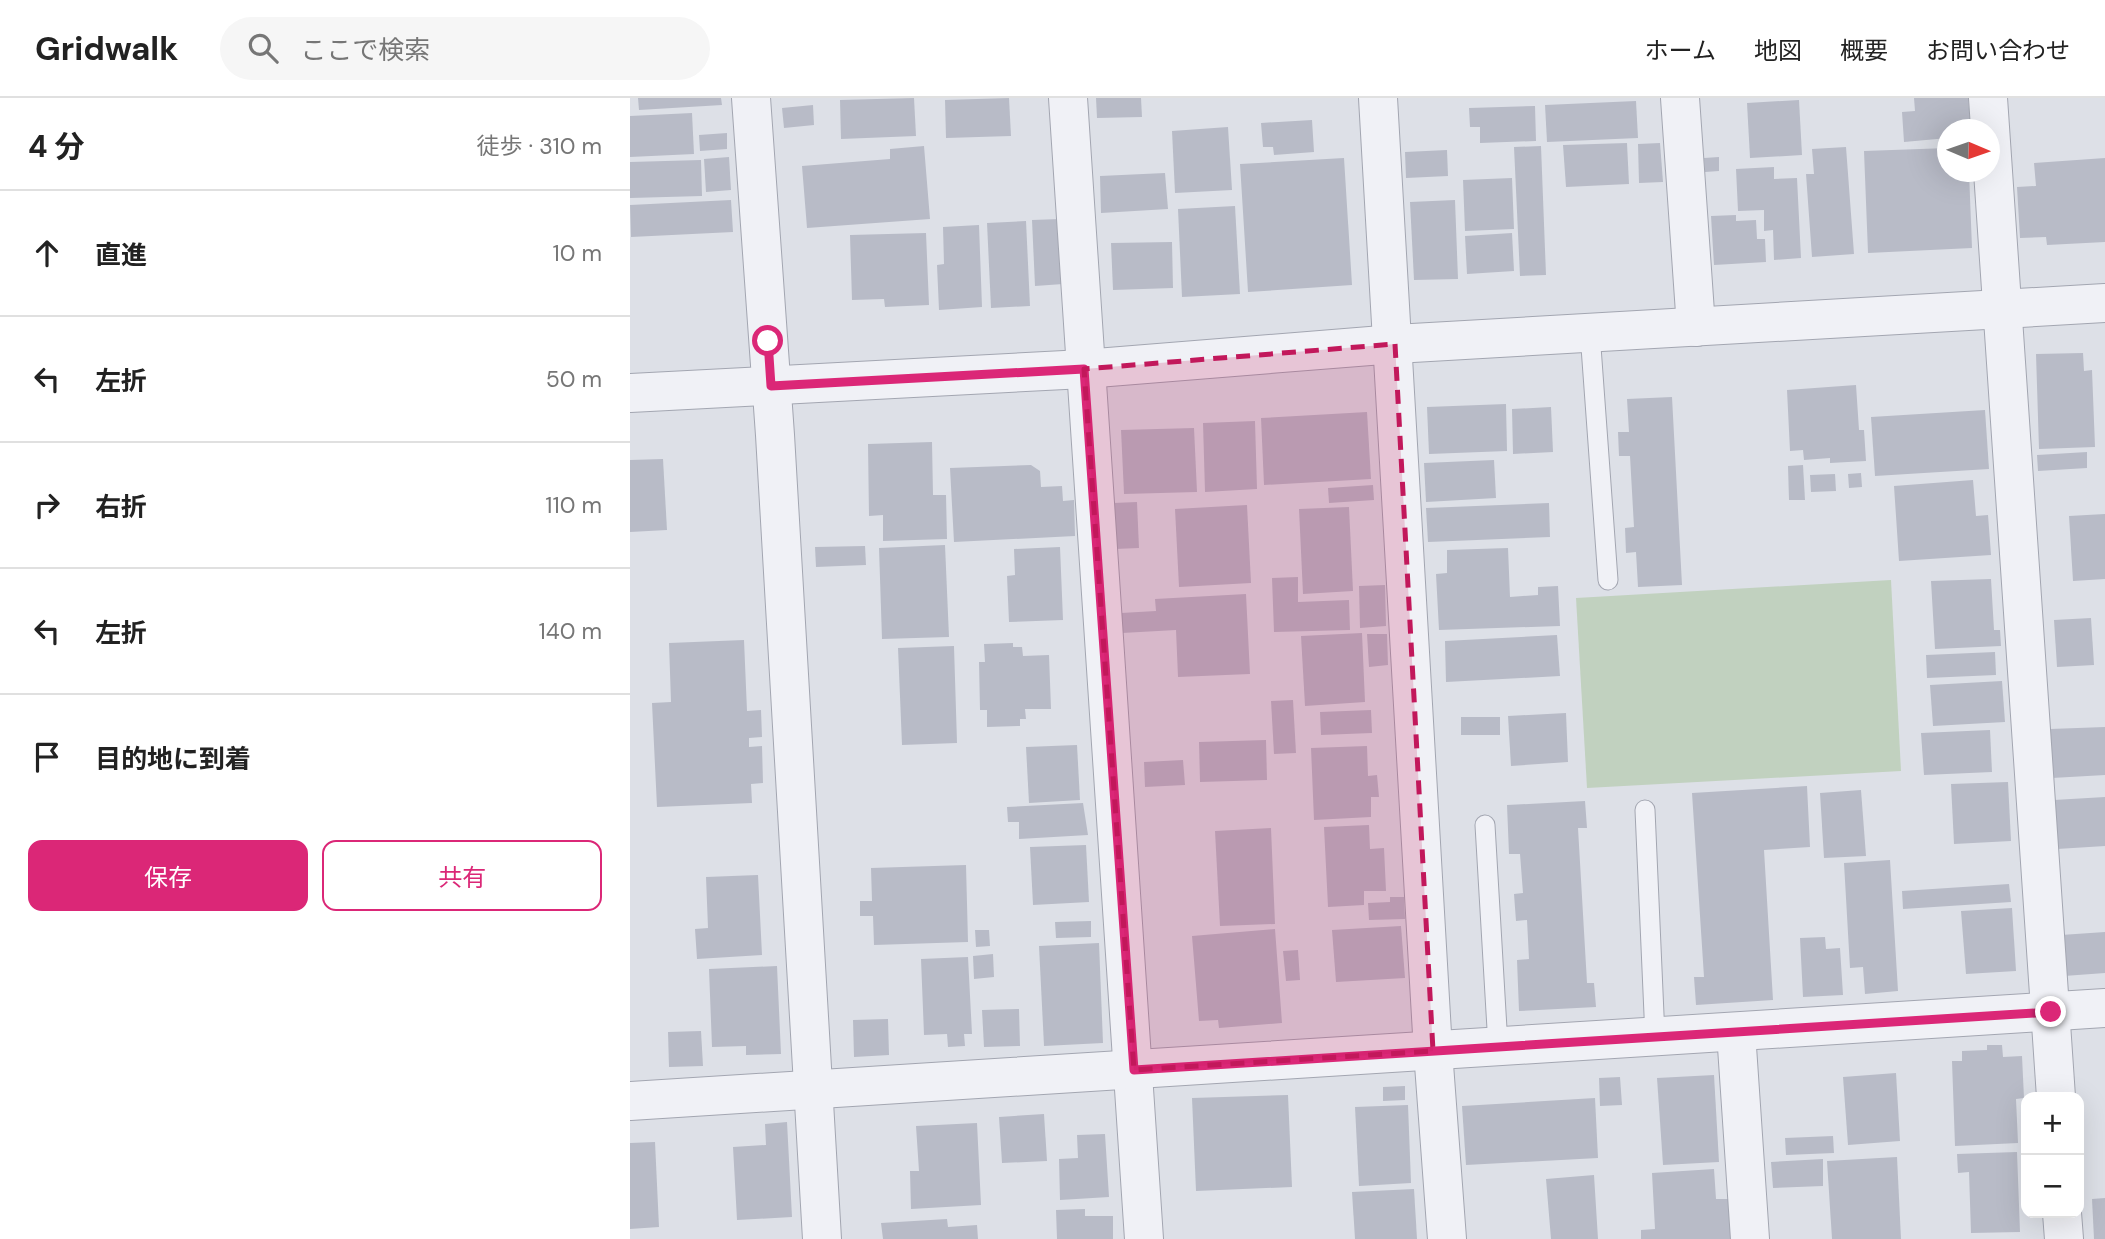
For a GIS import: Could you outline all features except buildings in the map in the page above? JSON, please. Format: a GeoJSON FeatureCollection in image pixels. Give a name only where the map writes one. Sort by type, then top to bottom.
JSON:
{"type":"FeatureCollection","features":[{"type":"Feature","properties":{"kind":"street"},"geometry":{"type":"LineString","coordinates":[[751,98],[822,1239]]}},
{"type":"Feature","properties":{"kind":"street"},"geometry":{"type":"LineString","coordinates":[[1068,98],[1144,1239]]}},
{"type":"Feature","properties":{"kind":"street"},"geometry":{"type":"LineString","coordinates":[[1378,98],[1395,344],[1433,1051],[1447,1239]]}},
{"type":"Feature","properties":{"kind":"street"},"geometry":{"type":"LineString","coordinates":[[1680,98],[1696,327]]}},
{"type":"Feature","properties":{"kind":"street"},"geometry":{"type":"LineString","coordinates":[[1988,98],[2056,1092]]}},
{"type":"Feature","properties":{"kind":"street"},"geometry":{"type":"LineString","coordinates":[[630,393],[1084,369],[1395,344],[2105,303]]}},
{"type":"Feature","properties":{"kind":"street"},"geometry":{"type":"LineString","coordinates":[[630,1101],[2105,1008]]}},
{"type":"Feature","properties":{"kind":"street"},"geometry":{"type":"LineString","coordinates":[[1736,1032],[1750,1239]]}},
{"type":"Feature","properties":{"kind":"street"},"geometry":{"type":"LineString","coordinates":[[2062,1218],[2064,1239]]}},
{"type":"Feature","properties":{"kind":"lane"},"geometry":{"type":"LineString","coordinates":[[1590,333],[1608,580]]}},
{"type":"Feature","properties":{"kind":"lane"},"geometry":{"type":"LineString","coordinates":[[1645,810],[1655,1037]]}},
{"type":"Feature","properties":{"kind":"lane"},"geometry":{"type":"LineString","coordinates":[[1485,825],[1497,1046]]}},
{"type":"Feature","properties":{"kind":"highlighted area"},"geometry":{"type":"Polygon","coordinates":[[[1395,344],[1433,1051],[1134,1070],[1084,369],[1395,344]]]}},
{"type":"Feature","properties":{"kind":"green space"},"geometry":{"type":"Polygon","coordinates":[[[1891,580],[1901,771],[1587,788],[1576,598],[1891,580]]]}},
{"type":"Feature","properties":{"kind":"route"},"geometry":{"type":"LineString","coordinates":[[768,341],[771,386],[1084,369],[1134,1070],[2051,1012]]}}]}
